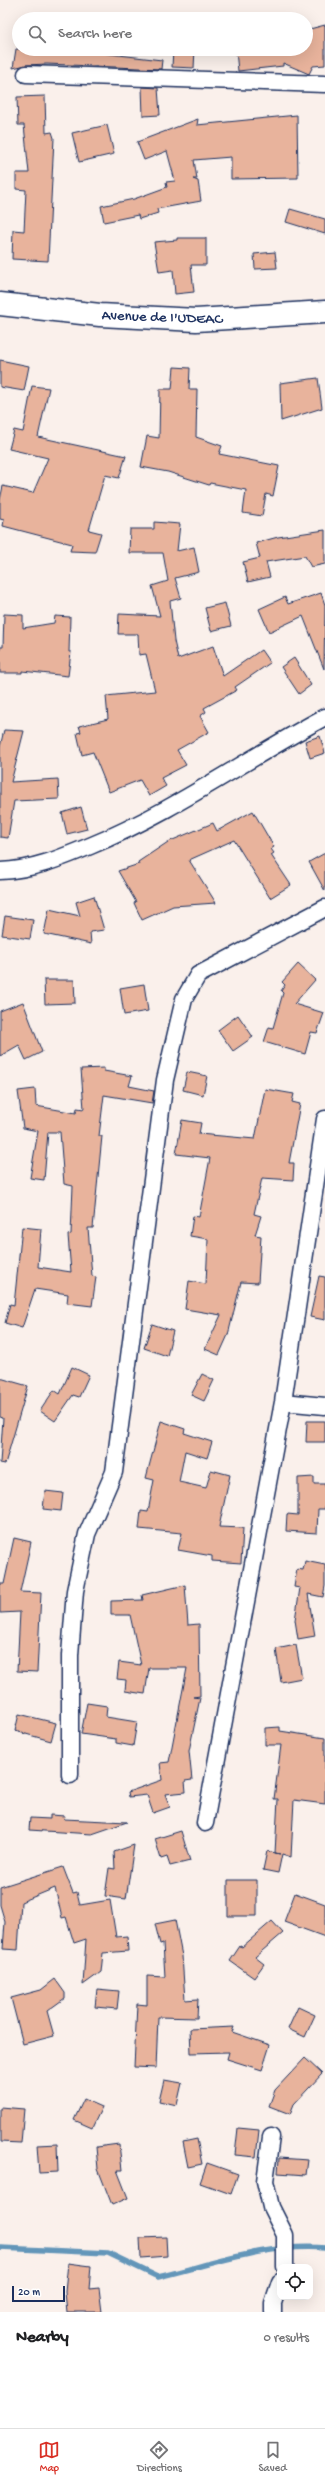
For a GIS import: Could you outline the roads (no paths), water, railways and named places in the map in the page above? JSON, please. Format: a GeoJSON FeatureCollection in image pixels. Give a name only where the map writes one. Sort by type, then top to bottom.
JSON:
{"type":"FeatureCollection","features":[{"type":"Feature","properties":{"kind":"main road","name":"Avenue de I'UDEAC"},"geometry":{"type":"LineString","coordinates":[[0,304],[100,315],[196,320],[325,312]]}},
{"type":"Feature","properties":{"kind":"street"},"geometry":{"type":"LineString","coordinates":[[26,74],[325,84]]}},
{"type":"Feature","properties":{"kind":"street"},"geometry":{"type":"LineString","coordinates":[[0,871],[42,865],[111,837],[173,806],[325,718]]}},
{"type":"Feature","properties":{"kind":"street"},"geometry":{"type":"LineString","coordinates":[[70,1775],[70,1655],[75,1591],[87,1534],[114,1472],[165,1080],[184,999],[198,975],[325,908]]}},
{"type":"Feature","properties":{"kind":"street"},"geometry":{"type":"LineString","coordinates":[[205,1823],[284,1402],[325,1119]]}},
{"type":"Feature","properties":{"kind":"street"},"geometry":{"type":"LineString","coordinates":[[284,1402],[325,1406]]}},
{"type":"Feature","properties":{"kind":"street"},"geometry":{"type":"LineString","coordinates":[[271,2137],[265,2181],[271,2207],[285,2235],[286,2264]]}},
{"type":"Feature","properties":{"kind":"street"},"geometry":{"type":"LineString","coordinates":[[273,2312],[273,2303],[277,2291]]}},
{"type":"Feature","properties":{"kind":"waterway"},"geometry":{"type":"LineString","coordinates":[[0,2248],[108,2253],[158,2277],[262,2252],[304,2247],[325,2248]]}}]}
